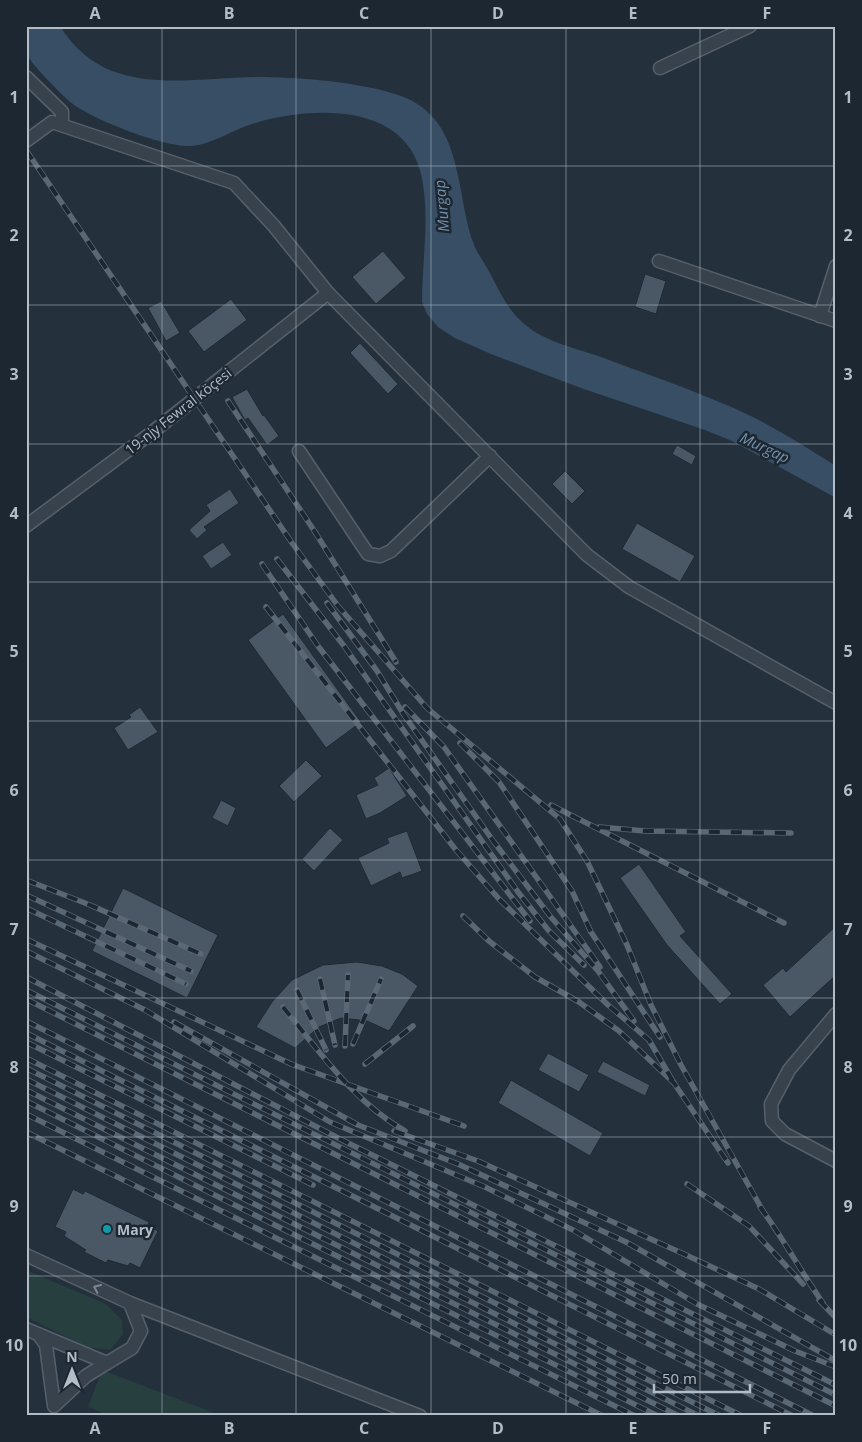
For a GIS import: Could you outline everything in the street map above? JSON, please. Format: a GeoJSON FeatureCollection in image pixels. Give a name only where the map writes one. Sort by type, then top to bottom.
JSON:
{"type":"FeatureCollection","features":[{"type":"Feature","properties":{"kind":"street"},"geometry":{"type":"LineString","coordinates":[[660,68],[750,26]]}},
{"type":"Feature","properties":{"kind":"street"},"geometry":{"type":"LineString","coordinates":[[26,77],[62,112],[62,126]]}},
{"type":"Feature","properties":{"kind":"street"},"geometry":{"type":"LineString","coordinates":[[26,141],[52,122],[234,183],[274,226],[328,293],[587,555],[629,587],[836,703]]}},
{"type":"Feature","properties":{"kind":"street"},"geometry":{"type":"LineString","coordinates":[[659,260],[836,321]]}},
{"type":"Feature","properties":{"kind":"street"},"geometry":{"type":"LineString","coordinates":[[820,316],[836,266]]}},
{"type":"Feature","properties":{"kind":"street","name":"19-njy Fewral köçesi"},"geometry":{"type":"LineString","coordinates":[[26,526],[150,434],[328,293]]}},
{"type":"Feature","properties":{"kind":"street"},"geometry":{"type":"LineString","coordinates":[[298,451],[368,554],[380,556],[391,551],[490,456]]}},
{"type":"Feature","properties":{"kind":"street"},"geometry":{"type":"LineString","coordinates":[[836,1014],[789,1070],[771,1104],[772,1122],[785,1134],[836,1161]]}},
{"type":"Feature","properties":{"kind":"street"},"geometry":{"type":"LineString","coordinates":[[26,1255],[130,1303],[420,1416]]}},
{"type":"Feature","properties":{"kind":"street"},"geometry":{"type":"LineString","coordinates":[[52,1411],[86,1376],[132,1348],[140,1331],[130,1303]]}},
{"type":"Feature","properties":{"kind":"street"},"geometry":{"type":"LineString","coordinates":[[26,1329],[107,1363]]}},
{"type":"Feature","properties":{"kind":"street"},"geometry":{"type":"LineString","coordinates":[[39,1335],[46,1345],[52,1411]]}},
{"type":"Feature","properties":{"kind":"green space"},"geometry":{"type":"Polygon","coordinates":[[[26,1270],[106,1304],[122,1320],[123,1334],[110,1350],[87,1347],[26,1317],[26,1270]]]}},
{"type":"Feature","properties":{"kind":"green space"},"geometry":{"type":"Polygon","coordinates":[[[102,1370],[222,1416],[110,1416],[88,1407],[102,1370]]]}},
{"type":"Feature","properties":{"kind":"water","name":"Murgap"},"geometry":{"type":"Polygon","coordinates":[[[26,26],[60,26],[78,49],[99,65],[123,74],[148,79],[174,81],[256,77],[330,81],[386,91],[401,96],[421,107],[436,121],[447,139],[454,158],[467,222],[476,249],[505,301],[513,313],[526,326],[546,338],[697,393],[743,412],[770,426],[836,466],[836,498],[732,441],[491,354],[455,338],[438,327],[427,314],[422,302],[425,202],[420,170],[409,147],[393,131],[372,120],[348,114],[322,113],[271,119],[249,125],[199,145],[180,145],[164,142],[110,124],[69,101],[39,71],[26,53],[26,26]]]}},
{"type":"Feature","properties":{"kind":"building"},"geometry":{"type":"Polygon","coordinates":[[[383,251],[406,278],[376,304],[352,277],[383,251]]]}},
{"type":"Feature","properties":{"kind":"building"},"geometry":{"type":"Polygon","coordinates":[[[645,274],[666,281],[656,314],[635,307],[645,274]]]}},
{"type":"Feature","properties":{"kind":"building"},"geometry":{"type":"Polygon","coordinates":[[[231,299],[247,320],[204,352],[188,331],[231,299]]]}},
{"type":"Feature","properties":{"kind":"building"},"geometry":{"type":"Polygon","coordinates":[[[161,301],[180,333],[166,341],[148,308],[161,301]]]}},
{"type":"Feature","properties":{"kind":"building"},"geometry":{"type":"Polygon","coordinates":[[[360,343],[398,384],[388,394],[350,353],[360,343]]]}},
{"type":"Feature","properties":{"kind":"building"},"geometry":{"type":"Polygon","coordinates":[[[247,389],[263,416],[279,436],[267,445],[248,418],[245,420],[232,397],[247,389]]]}},
{"type":"Feature","properties":{"kind":"building"},"geometry":{"type":"Polygon","coordinates":[[[677,445],[696,456],[692,465],[672,454],[677,445]]]}},
{"type":"Feature","properties":{"kind":"building"},"geometry":{"type":"Polygon","coordinates":[[[565,471],[585,491],[572,504],[552,484],[565,471]]]}},
{"type":"Feature","properties":{"kind":"building"},"geometry":{"type":"Polygon","coordinates":[[[230,489],[239,503],[204,527],[207,530],[197,539],[189,530],[210,511],[206,505],[230,489]]]}},
{"type":"Feature","properties":{"kind":"building"},"geometry":{"type":"Polygon","coordinates":[[[637,523],[695,556],[680,582],[622,549],[637,523]]]}},
{"type":"Feature","properties":{"kind":"building"},"geometry":{"type":"Polygon","coordinates":[[[223,542],[232,555],[211,569],[202,556],[223,542]]]}},
{"type":"Feature","properties":{"kind":"building"},"geometry":{"type":"Polygon","coordinates":[[[283,614],[361,722],[326,748],[248,640],[283,614]]]}},
{"type":"Feature","properties":{"kind":"building"},"geometry":{"type":"Polygon","coordinates":[[[140,707],[158,732],[128,750],[114,728],[131,717],[129,715],[140,707]]]}},
{"type":"Feature","properties":{"kind":"building"},"geometry":{"type":"Polygon","coordinates":[[[306,760],[322,776],[294,802],[279,786],[306,760]]]}},
{"type":"Feature","properties":{"kind":"building"},"geometry":{"type":"Polygon","coordinates":[[[389,768],[407,796],[380,813],[366,819],[356,795],[378,785],[374,778],[389,768]]]}},
{"type":"Feature","properties":{"kind":"building"},"geometry":{"type":"Polygon","coordinates":[[[221,800],[236,808],[228,826],[212,818],[221,800]]]}},
{"type":"Feature","properties":{"kind":"building"},"geometry":{"type":"Polygon","coordinates":[[[330,828],[343,840],[314,871],[302,859],[330,828]]]}},
{"type":"Feature","properties":{"kind":"building"},"geometry":{"type":"Polygon","coordinates":[[[407,831],[422,871],[402,878],[400,872],[371,886],[358,858],[389,843],[387,838],[407,831]]]}},
{"type":"Feature","properties":{"kind":"building"},"geometry":{"type":"Polygon","coordinates":[[[639,864],[686,932],[680,936],[732,994],[720,1004],[667,945],[620,878],[639,864]]]}},
{"type":"Feature","properties":{"kind":"building"},"geometry":{"type":"Polygon","coordinates":[[[123,888],[218,935],[187,998],[92,951],[123,888]]]}},
{"type":"Feature","properties":{"kind":"building"},"geometry":{"type":"Polygon","coordinates":[[[836,926],[836,975],[790,1017],[763,985],[783,968],[786,972],[836,926]]]}},
{"type":"Feature","properties":{"kind":"building"},"geometry":{"type":"Polygon","coordinates":[[[357,962],[382,966],[402,974],[418,986],[389,1031],[367,1021],[341,1018],[319,1027],[295,1048],[256,1027],[272,1002],[292,980],[323,965],[357,962]]]}},
{"type":"Feature","properties":{"kind":"building"},"geometry":{"type":"Polygon","coordinates":[[[548,1053],[589,1075],[579,1092],[538,1070],[548,1053]]]}},
{"type":"Feature","properties":{"kind":"building"},"geometry":{"type":"Polygon","coordinates":[[[603,1061],[650,1085],[645,1096],[597,1072],[603,1061]]]}},
{"type":"Feature","properties":{"kind":"building"},"geometry":{"type":"Polygon","coordinates":[[[511,1080],[603,1133],[590,1156],[498,1103],[511,1080]]]}},
{"type":"Feature","properties":{"kind":"building","name":"Mary"},"geometry":{"type":"Polygon","coordinates":[[[73,1189],[83,1194],[85,1191],[149,1222],[148,1226],[158,1231],[140,1268],[130,1263],[128,1266],[108,1260],[106,1263],[84,1252],[86,1250],[64,1236],[66,1232],[55,1227],[73,1189]]]}},
{"type":"Feature","properties":{"kind":"railway"},"geometry":{"type":"LineString","coordinates":[[26,150],[292,543],[338,606],[427,708],[560,819],[587,861],[627,945],[651,1005],[681,1065],[763,1211]]}},
{"type":"Feature","properties":{"kind":"railway"},"geometry":{"type":"LineString","coordinates":[[228,401],[315,532],[396,662]]}},
{"type":"Feature","properties":{"kind":"railway"},"geometry":{"type":"LineString","coordinates":[[277,559],[344,646],[518,892],[549,931],[584,965]]}},
{"type":"Feature","properties":{"kind":"railway"},"geometry":{"type":"LineString","coordinates":[[262,564],[318,646],[530,921]]}},
{"type":"Feature","properties":{"kind":"railway"},"geometry":{"type":"LineString","coordinates":[[327,603],[377,671],[404,715],[494,842],[550,916],[598,971],[634,1021]]}},
{"type":"Feature","properties":{"kind":"railway"},"geometry":{"type":"LineString","coordinates":[[266,607],[456,850],[499,899],[608,1005],[649,1040],[674,1083]]}},
{"type":"Feature","properties":{"kind":"railway"},"geometry":{"type":"LineString","coordinates":[[405,707],[444,747],[600,967]]}},
{"type":"Feature","properties":{"kind":"railway"},"geometry":{"type":"LineString","coordinates":[[460,743],[499,782],[572,891],[591,932],[660,1037]]}},
{"type":"Feature","properties":{"kind":"railway"},"geometry":{"type":"LineString","coordinates":[[551,805],[784,923]]}},
{"type":"Feature","properties":{"kind":"railway"},"geometry":{"type":"LineString","coordinates":[[599,827],[645,831],[791,833]]}},
{"type":"Feature","properties":{"kind":"railway"},"geometry":{"type":"LineString","coordinates":[[26,880],[90,905],[201,954]]}},
{"type":"Feature","properties":{"kind":"railway"},"geometry":{"type":"LineString","coordinates":[[26,895],[191,971]]}},
{"type":"Feature","properties":{"kind":"railway"},"geometry":{"type":"LineString","coordinates":[[26,908],[186,984]]}},
{"type":"Feature","properties":{"kind":"railway"},"geometry":{"type":"LineString","coordinates":[[463,916],[489,941],[535,977],[579,1002],[619,1031],[674,1083],[728,1163]]}},
{"type":"Feature","properties":{"kind":"railway"},"geometry":{"type":"LineString","coordinates":[[26,939],[291,1064],[464,1126]]}},
{"type":"Feature","properties":{"kind":"railway"},"geometry":{"type":"LineString","coordinates":[[26,951],[145,1010],[330,1122],[485,1187],[573,1230],[697,1304],[795,1351],[836,1367]]}},
{"type":"Feature","properties":{"kind":"railway"},"geometry":{"type":"LineString","coordinates":[[345,1046],[348,975]]}},
{"type":"Feature","properties":{"kind":"railway"},"geometry":{"type":"LineString","coordinates":[[26,977],[346,1142],[836,1385]]}},
{"type":"Feature","properties":{"kind":"railway"},"geometry":{"type":"LineString","coordinates":[[320,979],[335,1045]]}},
{"type":"Feature","properties":{"kind":"railway"},"geometry":{"type":"LineString","coordinates":[[353,1044],[381,979]]}},
{"type":"Feature","properties":{"kind":"railway"},"geometry":{"type":"LineString","coordinates":[[26,990],[836,1395]]}},
{"type":"Feature","properties":{"kind":"railway"},"geometry":{"type":"LineString","coordinates":[[297,990],[326,1050]]}},
{"type":"Feature","properties":{"kind":"railway"},"geometry":{"type":"LineString","coordinates":[[26,999],[836,1406]]}},
{"type":"Feature","properties":{"kind":"railway"},"geometry":{"type":"LineString","coordinates":[[283,1007],[324,1058],[354,1091],[370,1106],[405,1131]]}},
{"type":"Feature","properties":{"kind":"railway"},"geometry":{"type":"LineString","coordinates":[[26,1021],[814,1416]]}},
{"type":"Feature","properties":{"kind":"railway"},"geometry":{"type":"LineString","coordinates":[[174,1022],[358,1125],[458,1164],[626,1242],[836,1361]]}},
{"type":"Feature","properties":{"kind":"railway"},"geometry":{"type":"LineString","coordinates":[[365,1064],[413,1026]]}},
{"type":"Feature","properties":{"kind":"railway"},"geometry":{"type":"LineString","coordinates":[[26,1033],[793,1416]]}},
{"type":"Feature","properties":{"kind":"railway"},"geometry":{"type":"LineString","coordinates":[[26,1042],[313,1185]]}},
{"type":"Feature","properties":{"kind":"railway"},"geometry":{"type":"LineString","coordinates":[[26,1058],[742,1416]]}},
{"type":"Feature","properties":{"kind":"railway"},"geometry":{"type":"LineString","coordinates":[[26,1068],[720,1416]]}},
{"type":"Feature","properties":{"kind":"railway"},"geometry":{"type":"LineString","coordinates":[[26,1079],[699,1416]]}},
{"type":"Feature","properties":{"kind":"railway"},"geometry":{"type":"LineString","coordinates":[[26,1090],[679,1416]]}},
{"type":"Feature","properties":{"kind":"railway"},"geometry":{"type":"LineString","coordinates":[[26,1101],[658,1416]]}},
{"type":"Feature","properties":{"kind":"railway"},"geometry":{"type":"LineString","coordinates":[[26,1114],[635,1416]]}},
{"type":"Feature","properties":{"kind":"railway"},"geometry":{"type":"LineString","coordinates":[[394,1131],[478,1161],[686,1255],[759,1289],[836,1335]]}},
{"type":"Feature","properties":{"kind":"railway"},"geometry":{"type":"LineString","coordinates":[[26,1132],[603,1416]]}},
{"type":"Feature","properties":{"kind":"railway"},"geometry":{"type":"LineString","coordinates":[[687,1184],[749,1226],[803,1284]]}},
{"type":"Feature","properties":{"kind":"railway"},"geometry":{"type":"LineString","coordinates":[[760,1207],[823,1303]]}},
{"type":"Feature","properties":{"kind":"railway"},"geometry":{"type":"LineString","coordinates":[[819,1300],[836,1318]]}},
{"type":"Feature","properties":{"kind":"place","name":"Mary"},"geometry":{"type":"Point","coordinates":[107,1229]}}]}
